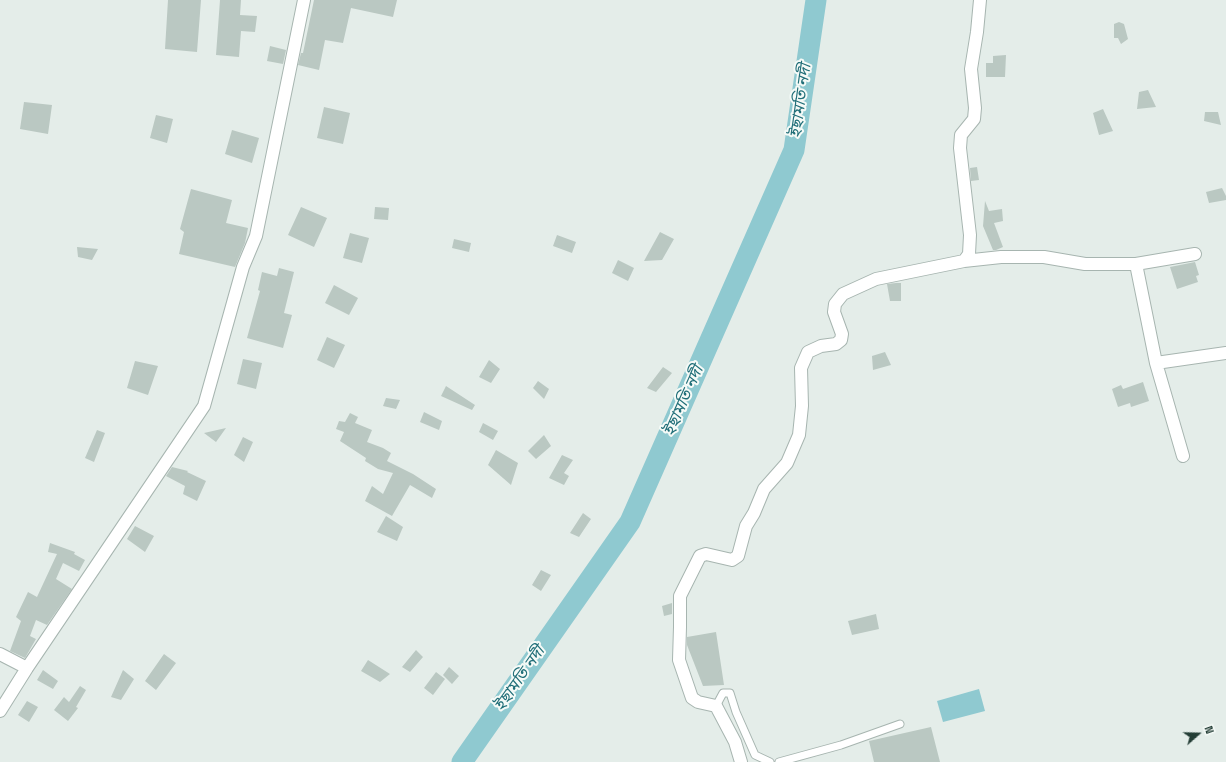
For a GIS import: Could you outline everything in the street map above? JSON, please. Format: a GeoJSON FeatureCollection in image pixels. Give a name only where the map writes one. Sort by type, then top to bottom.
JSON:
{"type":"FeatureCollection","features":[{"type":"Feature","properties":{"kind":"street"},"geometry":{"type":"LineString","coordinates":[[0,711],[27,668],[204,406],[243,267],[256,236],[304,0]]}},
{"type":"Feature","properties":{"kind":"street"},"geometry":{"type":"LineString","coordinates":[[964,261],[969,254],[970,235],[960,148],[961,135],[974,119],[975,108],[971,69],[980,0]]}},
{"type":"Feature","properties":{"kind":"street"},"geometry":{"type":"LineString","coordinates":[[741,762],[735,742],[716,706],[698,702],[692,698],[679,660],[680,596],[700,556],[706,554],[732,560],[738,556],[746,526],[754,513],[764,489],[787,463],[799,435],[802,406],[801,368],[808,352],[821,346],[836,344],[841,340],[842,334],[834,312],[835,304],[843,294],[876,279],[964,261],[1008,257],[1044,257],[1085,264],[1136,264],[1195,254]]}},
{"type":"Feature","properties":{"kind":"street"},"geometry":{"type":"LineString","coordinates":[[1136,264],[1156,364],[1183,456]]}},
{"type":"Feature","properties":{"kind":"street"},"geometry":{"type":"LineString","coordinates":[[1156,364],[1226,353]]}},
{"type":"Feature","properties":{"kind":"street"},"geometry":{"type":"LineString","coordinates":[[0,654],[27,668]]}},
{"type":"Feature","properties":{"kind":"lane"},"geometry":{"type":"LineString","coordinates":[[716,706],[723,693],[730,693],[736,712],[755,755],[770,762]]}},
{"type":"Feature","properties":{"kind":"lane"},"geometry":{"type":"LineString","coordinates":[[779,762],[841,745],[900,724]]}},
{"type":"Feature","properties":{"kind":"water"},"geometry":{"type":"Polygon","coordinates":[[[979,689],[985,711],[943,722],[937,701],[979,689]]]}},
{"type":"Feature","properties":{"kind":"building"},"geometry":{"type":"Polygon","coordinates":[[[168,0],[201,0],[197,52],[165,49],[168,0]]]}},
{"type":"Feature","properties":{"kind":"building"},"geometry":{"type":"Polygon","coordinates":[[[220,0],[241,0],[240,15],[257,16],[255,32],[241,31],[239,57],[216,55],[220,0]]]}},
{"type":"Feature","properties":{"kind":"building"},"geometry":{"type":"Polygon","coordinates":[[[314,0],[397,0],[393,17],[351,8],[343,43],[325,40],[319,70],[298,65],[301,53],[303,53],[314,0]]]}},
{"type":"Feature","properties":{"kind":"building"},"geometry":{"type":"Polygon","coordinates":[[[1119,22],[1124,24],[1128,39],[1121,44],[1118,38],[1114,38],[1114,24],[1119,22]]]}},
{"type":"Feature","properties":{"kind":"building"},"geometry":{"type":"Polygon","coordinates":[[[270,46],[286,50],[283,64],[267,61],[270,46]]]}},
{"type":"Feature","properties":{"kind":"building"},"geometry":{"type":"Polygon","coordinates":[[[1006,55],[1005,77],[986,77],[986,63],[993,63],[993,56],[1006,55]]]}},
{"type":"Feature","properties":{"kind":"building"},"geometry":{"type":"Polygon","coordinates":[[[1148,90],[1156,107],[1137,109],[1139,92],[1148,90]]]}},
{"type":"Feature","properties":{"kind":"building"},"geometry":{"type":"Polygon","coordinates":[[[24,102],[52,105],[48,134],[20,129],[24,102]]]}},
{"type":"Feature","properties":{"kind":"building"},"geometry":{"type":"Polygon","coordinates":[[[324,107],[350,113],[343,144],[317,138],[324,107]]]}},
{"type":"Feature","properties":{"kind":"building"},"geometry":{"type":"Polygon","coordinates":[[[1103,109],[1113,131],[1099,135],[1093,113],[1103,109]]]}},
{"type":"Feature","properties":{"kind":"building"},"geometry":{"type":"Polygon","coordinates":[[[1205,112],[1218,112],[1221,125],[1204,121],[1205,112]]]}},
{"type":"Feature","properties":{"kind":"building"},"geometry":{"type":"Polygon","coordinates":[[[156,115],[173,119],[167,143],[150,138],[156,115]]]}},
{"type":"Feature","properties":{"kind":"building"},"geometry":{"type":"Polygon","coordinates":[[[232,130],[259,138],[252,163],[225,154],[232,130]]]}},
{"type":"Feature","properties":{"kind":"building"},"geometry":{"type":"Polygon","coordinates":[[[977,167],[979,180],[971,181],[970,168],[977,167]]]}},
{"type":"Feature","properties":{"kind":"building"},"geometry":{"type":"Polygon","coordinates":[[[1222,188],[1226,196],[1226,200],[1209,203],[1206,192],[1222,188]]]}},
{"type":"Feature","properties":{"kind":"building"},"geometry":{"type":"Polygon","coordinates":[[[191,189],[232,200],[226,223],[248,228],[245,243],[235,267],[179,254],[184,232],[180,229],[191,189]]]}},
{"type":"Feature","properties":{"kind":"building"},"geometry":{"type":"Polygon","coordinates":[[[985,201],[989,211],[1002,209],[1003,221],[994,223],[1003,247],[996,250],[993,250],[983,226],[985,201]]]}},
{"type":"Feature","properties":{"kind":"building"},"geometry":{"type":"Polygon","coordinates":[[[301,207],[327,218],[314,247],[288,235],[301,207]]]}},
{"type":"Feature","properties":{"kind":"building"},"geometry":{"type":"Polygon","coordinates":[[[375,207],[389,208],[388,220],[374,219],[375,207]]]}},
{"type":"Feature","properties":{"kind":"building"},"geometry":{"type":"Polygon","coordinates":[[[660,232],[674,239],[662,260],[644,261],[660,232]]]}},
{"type":"Feature","properties":{"kind":"building"},"geometry":{"type":"Polygon","coordinates":[[[350,233],[369,238],[362,263],[343,258],[350,233]]]}},
{"type":"Feature","properties":{"kind":"building"},"geometry":{"type":"Polygon","coordinates":[[[557,235],[576,242],[572,253],[553,246],[557,235]]]}},
{"type":"Feature","properties":{"kind":"building"},"geometry":{"type":"Polygon","coordinates":[[[454,239],[471,243],[469,252],[452,248],[454,239]]]}},
{"type":"Feature","properties":{"kind":"building"},"geometry":{"type":"Polygon","coordinates":[[[77,247],[98,249],[92,260],[78,257],[77,247]]]}},
{"type":"Feature","properties":{"kind":"building"},"geometry":{"type":"Polygon","coordinates":[[[618,260],[634,268],[628,281],[612,273],[618,260]]]}},
{"type":"Feature","properties":{"kind":"building"},"geometry":{"type":"Polygon","coordinates":[[[1195,262],[1199,275],[1196,276],[1198,282],[1177,289],[1170,267],[1195,262]]]}},
{"type":"Feature","properties":{"kind":"building"},"geometry":{"type":"Polygon","coordinates":[[[279,268],[294,272],[284,313],[292,315],[283,348],[247,338],[260,291],[258,290],[262,272],[277,276],[279,268]]]}},
{"type":"Feature","properties":{"kind":"building"},"geometry":{"type":"Polygon","coordinates":[[[901,283],[901,301],[890,301],[887,284],[901,283]]]}},
{"type":"Feature","properties":{"kind":"building"},"geometry":{"type":"Polygon","coordinates":[[[334,285],[358,298],[349,315],[325,303],[334,285]]]}},
{"type":"Feature","properties":{"kind":"building"},"geometry":{"type":"Polygon","coordinates":[[[327,337],[345,345],[334,368],[317,360],[327,337]]]}},
{"type":"Feature","properties":{"kind":"building"},"geometry":{"type":"Polygon","coordinates":[[[885,352],[891,365],[873,370],[872,356],[885,352]]]}},
{"type":"Feature","properties":{"kind":"building"},"geometry":{"type":"Polygon","coordinates":[[[243,359],[262,363],[256,389],[237,384],[243,359]]]}},
{"type":"Feature","properties":{"kind":"building"},"geometry":{"type":"Polygon","coordinates":[[[489,360],[500,369],[491,383],[479,377],[489,360]]]}},
{"type":"Feature","properties":{"kind":"building"},"geometry":{"type":"Polygon","coordinates":[[[135,361],[158,366],[148,395],[127,388],[135,361]]]}},
{"type":"Feature","properties":{"kind":"building"},"geometry":{"type":"Polygon","coordinates":[[[663,367],[672,373],[656,392],[647,388],[663,367]]]}},
{"type":"Feature","properties":{"kind":"building"},"geometry":{"type":"Polygon","coordinates":[[[538,381],[549,389],[544,399],[533,388],[538,381]]]}},
{"type":"Feature","properties":{"kind":"building"},"geometry":{"type":"Polygon","coordinates":[[[1143,382],[1149,401],[1131,407],[1130,403],[1118,407],[1112,389],[1121,385],[1123,389],[1143,382]]]}},
{"type":"Feature","properties":{"kind":"building"},"geometry":{"type":"Polygon","coordinates":[[[446,386],[475,405],[472,410],[441,396],[446,386]]]}},
{"type":"Feature","properties":{"kind":"building"},"geometry":{"type":"Polygon","coordinates":[[[386,398],[400,400],[396,409],[383,406],[386,398]]]}},
{"type":"Feature","properties":{"kind":"building"},"geometry":{"type":"Polygon","coordinates":[[[424,412],[442,421],[439,430],[420,422],[424,412]]]}},
{"type":"Feature","properties":{"kind":"building"},"geometry":{"type":"Polygon","coordinates":[[[350,413],[358,417],[355,423],[372,430],[367,442],[383,448],[391,453],[387,461],[413,474],[436,489],[432,498],[410,485],[392,516],[365,501],[372,486],[383,494],[393,473],[378,469],[365,461],[366,458],[340,441],[344,432],[336,429],[339,421],[345,422],[350,413]]]}},
{"type":"Feature","properties":{"kind":"building"},"geometry":{"type":"Polygon","coordinates":[[[483,423],[498,431],[493,440],[479,432],[483,423]]]}},
{"type":"Feature","properties":{"kind":"building"},"geometry":{"type":"Polygon","coordinates":[[[226,428],[216,442],[204,433],[226,428]]]}},
{"type":"Feature","properties":{"kind":"building"},"geometry":{"type":"Polygon","coordinates":[[[97,430],[105,433],[94,462],[85,458],[97,430]]]}},
{"type":"Feature","properties":{"kind":"building"},"geometry":{"type":"Polygon","coordinates":[[[544,435],[551,446],[536,459],[528,451],[544,435]]]}},
{"type":"Feature","properties":{"kind":"building"},"geometry":{"type":"Polygon","coordinates":[[[243,437],[253,442],[244,462],[234,455],[243,437]]]}},
{"type":"Feature","properties":{"kind":"building"},"geometry":{"type":"Polygon","coordinates":[[[496,450],[518,463],[511,485],[488,465],[496,450]]]}},
{"type":"Feature","properties":{"kind":"building"},"geometry":{"type":"Polygon","coordinates":[[[562,455],[573,460],[564,473],[569,476],[564,485],[549,478],[562,455]]]}},
{"type":"Feature","properties":{"kind":"building"},"geometry":{"type":"Polygon","coordinates":[[[172,467],[188,471],[187,472],[206,481],[197,501],[183,494],[185,486],[166,476],[172,467]]]}},
{"type":"Feature","properties":{"kind":"building"},"geometry":{"type":"Polygon","coordinates":[[[583,513],[591,519],[579,537],[570,533],[583,513]]]}},
{"type":"Feature","properties":{"kind":"building"},"geometry":{"type":"Polygon","coordinates":[[[386,516],[403,527],[397,541],[377,532],[386,516]]]}},
{"type":"Feature","properties":{"kind":"building"},"geometry":{"type":"Polygon","coordinates":[[[135,526],[154,536],[145,552],[127,539],[135,526]]]}},
{"type":"Feature","properties":{"kind":"building"},"geometry":{"type":"Polygon","coordinates":[[[50,543],[75,552],[74,554],[85,560],[79,571],[63,563],[56,579],[72,589],[47,625],[36,620],[30,636],[36,639],[25,658],[10,651],[21,621],[16,617],[28,592],[37,597],[57,554],[48,552],[50,543]]]}},
{"type":"Feature","properties":{"kind":"building"},"geometry":{"type":"Polygon","coordinates":[[[541,570],[551,575],[541,591],[532,585],[541,570]]]}},
{"type":"Feature","properties":{"kind":"building"},"geometry":{"type":"Polygon","coordinates":[[[672,603],[672,614],[664,616],[662,606],[672,603]]]}},
{"type":"Feature","properties":{"kind":"building"},"geometry":{"type":"Polygon","coordinates":[[[876,614],[879,629],[852,635],[848,621],[876,614]]]}},
{"type":"Feature","properties":{"kind":"building"},"geometry":{"type":"Polygon","coordinates":[[[716,632],[724,685],[703,686],[687,645],[687,637],[716,632]]]}},
{"type":"Feature","properties":{"kind":"building"},"geometry":{"type":"Polygon","coordinates":[[[416,650],[423,657],[410,672],[402,667],[416,650]]]}},
{"type":"Feature","properties":{"kind":"building"},"geometry":{"type":"Polygon","coordinates":[[[164,654],[176,663],[156,690],[145,681],[164,654]]]}},
{"type":"Feature","properties":{"kind":"building"},"geometry":{"type":"Polygon","coordinates":[[[368,660],[390,674],[380,682],[361,671],[368,660]]]}},
{"type":"Feature","properties":{"kind":"building"},"geometry":{"type":"Polygon","coordinates":[[[449,667],[459,676],[452,684],[443,675],[449,667]]]}},
{"type":"Feature","properties":{"kind":"building"},"geometry":{"type":"Polygon","coordinates":[[[43,670],[58,681],[53,689],[37,680],[43,670]]]}},
{"type":"Feature","properties":{"kind":"building"},"geometry":{"type":"Polygon","coordinates":[[[123,670],[134,679],[121,700],[111,697],[123,670]]]}},
{"type":"Feature","properties":{"kind":"building"},"geometry":{"type":"Polygon","coordinates":[[[436,672],[445,679],[433,695],[424,688],[436,672]]]}},
{"type":"Feature","properties":{"kind":"building"},"geometry":{"type":"Polygon","coordinates":[[[80,686],[86,690],[76,707],[78,708],[68,721],[54,710],[64,697],[69,702],[80,686]]]}},
{"type":"Feature","properties":{"kind":"building"},"geometry":{"type":"Polygon","coordinates":[[[27,701],[38,707],[29,722],[18,715],[27,701]]]}},
{"type":"Feature","properties":{"kind":"building"},"geometry":{"type":"Polygon","coordinates":[[[931,727],[940,762],[874,762],[869,741],[931,727]]]}},
{"type":"Feature","properties":{"kind":"waterway","name":"ইছামতি নদী"},"geometry":{"type":"LineString","coordinates":[[462,762],[630,522],[794,150],[816,0]]}}]}
